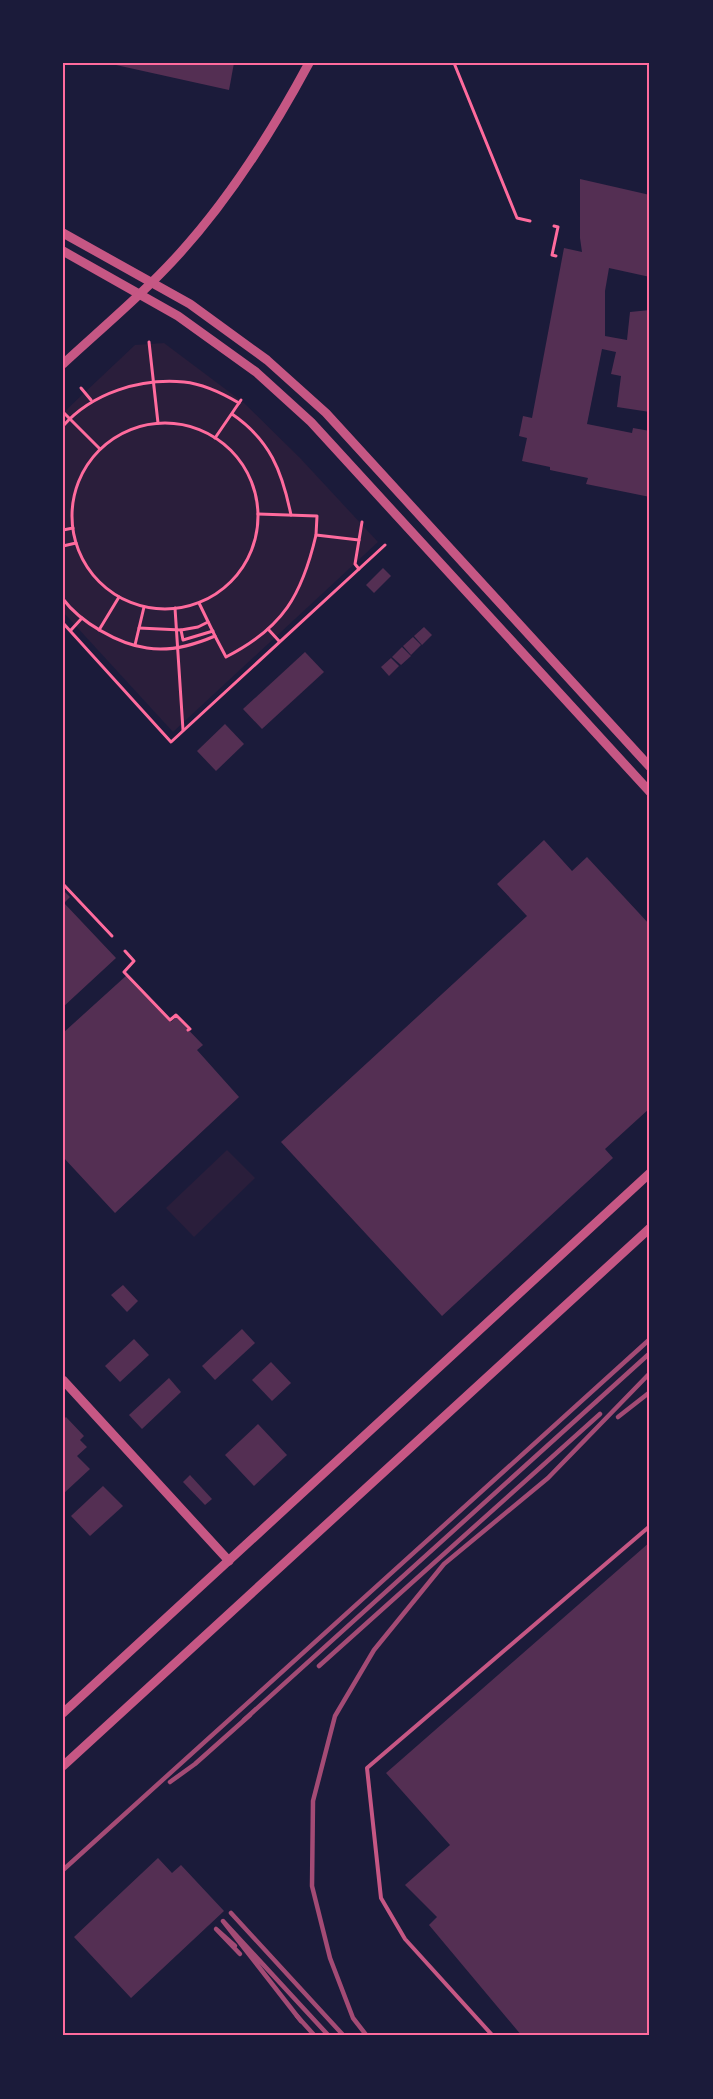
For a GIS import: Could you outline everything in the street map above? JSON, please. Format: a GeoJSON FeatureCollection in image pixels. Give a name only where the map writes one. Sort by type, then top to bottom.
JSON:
{"type":"FeatureCollection","features":[{"type":"Feature","properties":{"kind":"street"},"geometry":{"type":"LineString","coordinates":[[63,364],[152,282],[181,251],[244,170],[309,63]]}},
{"type":"Feature","properties":{"kind":"street"},"geometry":{"type":"LineString","coordinates":[[63,233],[190,304],[267,360],[326,413],[650,767]]}},
{"type":"Feature","properties":{"kind":"street"},"geometry":{"type":"LineString","coordinates":[[63,251],[178,316],[256,372],[311,422],[650,792]]}},
{"type":"Feature","properties":{"kind":"street"},"geometry":{"type":"LineString","coordinates":[[63,1713],[650,1173]]}},
{"type":"Feature","properties":{"kind":"street"},"geometry":{"type":"LineString","coordinates":[[63,1766],[650,1228]]}},
{"type":"Feature","properties":{"kind":"street"},"geometry":{"type":"LineString","coordinates":[[63,1380],[229,1561]]}},
{"type":"Feature","properties":{"kind":"lane"},"geometry":{"type":"LineString","coordinates":[[493,2036],[405,1940],[381,1898],[367,1768],[650,1526]]}},
{"type":"Feature","properties":{"kind":"path"},"geometry":{"type":"LineString","coordinates":[[454,63],[517,218],[530,221]]}},
{"type":"Feature","properties":{"kind":"path"},"geometry":{"type":"LineString","coordinates":[[554,226],[558,227],[552,255],[559,257]]}},
{"type":"Feature","properties":{"kind":"path"},"geometry":{"type":"LineString","coordinates":[[149,342],[158,423]]}},
{"type":"Feature","properties":{"kind":"path"},"geometry":{"type":"LineString","coordinates":[[63,426],[92,400],[126,387],[154,382],[183,382],[199,385],[240,401],[215,438]]}},
{"type":"Feature","properties":{"kind":"path"},"geometry":{"type":"LineString","coordinates":[[81,388],[92,400]]}},
{"type":"Feature","properties":{"kind":"path"},"geometry":{"type":"LineString","coordinates":[[63,412],[100,449]]}},
{"type":"Feature","properties":{"kind":"path"},"geometry":{"type":"LineString","coordinates":[[232,414],[255,432],[275,461],[284,483],[291,515]]}},
{"type":"Feature","properties":{"kind":"path"},"geometry":{"type":"LineString","coordinates":[[158,423],[178,424],[199,429],[215,438],[234,454],[247,472],[255,493],[258,514],[256,536],[249,556],[237,575],[222,590],[199,603],[160,609],[144,607],[119,597],[105,588],[81,557],[73,528],[73,498],[79,479],[89,462],[100,449],[118,435],[136,427],[158,423]]}},
{"type":"Feature","properties":{"kind":"path"},"geometry":{"type":"LineString","coordinates":[[199,603],[226,657],[249,645],[268,629],[296,596],[309,563],[316,535],[316,516],[258,514]]}},
{"type":"Feature","properties":{"kind":"path"},"geometry":{"type":"LineString","coordinates":[[359,569],[355,564],[362,522]]}},
{"type":"Feature","properties":{"kind":"path"},"geometry":{"type":"LineString","coordinates":[[63,530],[73,528]]}},
{"type":"Feature","properties":{"kind":"path"},"geometry":{"type":"LineString","coordinates":[[316,535],[359,540]]}},
{"type":"Feature","properties":{"kind":"path"},"geometry":{"type":"LineString","coordinates":[[63,546],[76,543]]}},
{"type":"Feature","properties":{"kind":"path"},"geometry":{"type":"LineString","coordinates":[[63,623],[171,742],[385,545]]}},
{"type":"Feature","properties":{"kind":"path"},"geometry":{"type":"LineString","coordinates":[[99,630],[119,597]]}},
{"type":"Feature","properties":{"kind":"path"},"geometry":{"type":"LineString","coordinates":[[63,599],[82,618],[99,630],[146,648],[178,648],[215,636]]}},
{"type":"Feature","properties":{"kind":"path"},"geometry":{"type":"LineString","coordinates":[[135,645],[144,607]]}},
{"type":"Feature","properties":{"kind":"path"},"geometry":{"type":"LineString","coordinates":[[175,608],[183,730]]}},
{"type":"Feature","properties":{"kind":"path"},"geometry":{"type":"LineString","coordinates":[[70,631],[82,618]]}},
{"type":"Feature","properties":{"kind":"path"},"geometry":{"type":"LineString","coordinates":[[139,628],[182,630],[209,622]]}},
{"type":"Feature","properties":{"kind":"path"},"geometry":{"type":"LineString","coordinates":[[268,629],[280,642]]}},
{"type":"Feature","properties":{"kind":"path"},"geometry":{"type":"LineString","coordinates":[[182,630],[183,640],[213,631]]}},
{"type":"Feature","properties":{"kind":"path"},"geometry":{"type":"LineString","coordinates":[[63,884],[111,936]]}},
{"type":"Feature","properties":{"kind":"path"},"geometry":{"type":"LineString","coordinates":[[125,951],[134,961],[124,972],[170,1020],[176,1014],[190,1029],[188,1030]]}},
{"type":"Feature","properties":{"kind":"shaded area"},"geometry":{"type":"Polygon","coordinates":[[[164,343],[244,403],[300,458],[378,542],[173,732],[63,612],[63,413],[135,345],[164,343]]]}},
{"type":"Feature","properties":{"kind":"shaded area"},"geometry":{"type":"Polygon","coordinates":[[[227,1150],[255,1178],[194,1237],[166,1208],[227,1150]]]}},
{"type":"Feature","properties":{"kind":"building"},"geometry":{"type":"Polygon","coordinates":[[[107,63],[234,63],[229,90],[107,63]]]}},
{"type":"Feature","properties":{"kind":"building"},"geometry":{"type":"Polygon","coordinates":[[[580,179],[650,195],[650,277],[609,268],[605,291],[605,336],[627,340],[630,312],[650,310],[650,412],[617,407],[621,376],[611,374],[616,352],[602,349],[587,424],[632,433],[633,428],[650,431],[650,497],[586,484],[588,478],[522,461],[527,438],[519,436],[523,416],[532,418],[564,248],[582,252],[580,179]]]}},
{"type":"Feature","properties":{"kind":"building"},"geometry":{"type":"Polygon","coordinates":[[[383,568],[391,576],[374,593],[366,585],[383,568]]]}},
{"type":"Feature","properties":{"kind":"building"},"geometry":{"type":"Polygon","coordinates":[[[424,627],[432,635],[422,645],[414,636],[424,627]]]}},
{"type":"Feature","properties":{"kind":"building"},"geometry":{"type":"Polygon","coordinates":[[[413,637],[421,645],[411,655],[403,646],[413,637]]]}},
{"type":"Feature","properties":{"kind":"building"},"geometry":{"type":"Polygon","coordinates":[[[402,647],[411,656],[401,665],[392,657],[402,647]]]}},
{"type":"Feature","properties":{"kind":"building"},"geometry":{"type":"Polygon","coordinates":[[[305,652],[324,672],[262,729],[243,709],[305,652]]]}},
{"type":"Feature","properties":{"kind":"building"},"geometry":{"type":"Polygon","coordinates":[[[391,658],[399,666],[389,676],[381,667],[391,658]]]}},
{"type":"Feature","properties":{"kind":"building"},"geometry":{"type":"Polygon","coordinates":[[[225,724],[244,744],[216,771],[197,751],[225,724]]]}},
{"type":"Feature","properties":{"kind":"building"},"geometry":{"type":"Polygon","coordinates":[[[544,840],[572,871],[587,857],[650,925],[650,1108],[605,1149],[613,1158],[442,1316],[281,1142],[527,916],[497,884],[544,840]]]}},
{"type":"Feature","properties":{"kind":"building"},"geometry":{"type":"Polygon","coordinates":[[[63,890],[70,897],[64,903],[116,958],[63,1007],[63,890]]]}},
{"type":"Feature","properties":{"kind":"building"},"geometry":{"type":"Polygon","coordinates":[[[127,975],[171,1022],[176,1017],[203,1045],[197,1050],[239,1097],[115,1213],[63,1157],[63,1033],[127,975]]]}},
{"type":"Feature","properties":{"kind":"building"},"geometry":{"type":"Polygon","coordinates":[[[123,1285],[138,1301],[127,1312],[111,1295],[123,1285]]]}},
{"type":"Feature","properties":{"kind":"building"},"geometry":{"type":"Polygon","coordinates":[[[242,1329],[255,1343],[215,1380],[202,1366],[242,1329]]]}},
{"type":"Feature","properties":{"kind":"building"},"geometry":{"type":"Polygon","coordinates":[[[134,1339],[149,1355],[120,1382],[105,1366],[134,1339]]]}},
{"type":"Feature","properties":{"kind":"building"},"geometry":{"type":"Polygon","coordinates":[[[271,1362],[291,1383],[272,1401],[252,1380],[271,1362]]]}},
{"type":"Feature","properties":{"kind":"building"},"geometry":{"type":"Polygon","coordinates":[[[169,1378],[181,1392],[142,1429],[129,1415],[169,1378]]]}},
{"type":"Feature","properties":{"kind":"building"},"geometry":{"type":"Polygon","coordinates":[[[66,1417],[84,1436],[80,1440],[87,1447],[77,1456],[90,1469],[63,1494],[63,1420],[66,1417]]]}},
{"type":"Feature","properties":{"kind":"building"},"geometry":{"type":"Polygon","coordinates":[[[258,1424],[287,1455],[254,1486],[225,1455],[258,1424]]]}},
{"type":"Feature","properties":{"kind":"building"},"geometry":{"type":"Polygon","coordinates":[[[190,1475],[212,1499],[205,1505],[183,1482],[190,1475]]]}},
{"type":"Feature","properties":{"kind":"building"},"geometry":{"type":"Polygon","coordinates":[[[103,1486],[123,1506],[90,1536],[71,1516],[103,1486]]]}},
{"type":"Feature","properties":{"kind":"building"},"geometry":{"type":"Polygon","coordinates":[[[650,1542],[650,2036],[522,2036],[429,1925],[437,1917],[405,1885],[450,1845],[386,1773],[650,1542]]]}},
{"type":"Feature","properties":{"kind":"building"},"geometry":{"type":"Polygon","coordinates":[[[158,1858],[172,1873],[181,1865],[224,1911],[131,1998],[74,1937],[158,1858]]]}},
{"type":"Feature","properties":{"kind":"railway"},"geometry":{"type":"LineString","coordinates":[[63,1870],[650,1339]]}},
{"type":"Feature","properties":{"kind":"railway"},"geometry":{"type":"LineString","coordinates":[[244,1720],[650,1353]]}},
{"type":"Feature","properties":{"kind":"railway"},"geometry":{"type":"LineString","coordinates":[[367,2036],[353,2018],[330,1958],[312,1886],[313,1801],[335,1716],[374,1650],[444,1564],[548,1478],[650,1373]]}},
{"type":"Feature","properties":{"kind":"railway"},"geometry":{"type":"LineString","coordinates":[[618,1417],[650,1392]]}},
{"type":"Feature","properties":{"kind":"railway"},"geometry":{"type":"LineString","coordinates":[[319,1666],[600,1414]]}},
{"type":"Feature","properties":{"kind":"railway"},"geometry":{"type":"LineString","coordinates":[[170,1782],[195,1764],[250,1715]]}},
{"type":"Feature","properties":{"kind":"railway"},"geometry":{"type":"LineString","coordinates":[[231,1913],[344,2036]]}},
{"type":"Feature","properties":{"kind":"railway"},"geometry":{"type":"LineString","coordinates":[[301,2021],[223,1921],[329,2036]]}},
{"type":"Feature","properties":{"kind":"railway"},"geometry":{"type":"LineString","coordinates":[[235,1946],[216,1929],[240,1954]]}},
{"type":"Feature","properties":{"kind":"railway"},"geometry":{"type":"LineString","coordinates":[[297,2016],[315,2036]]}}]}
